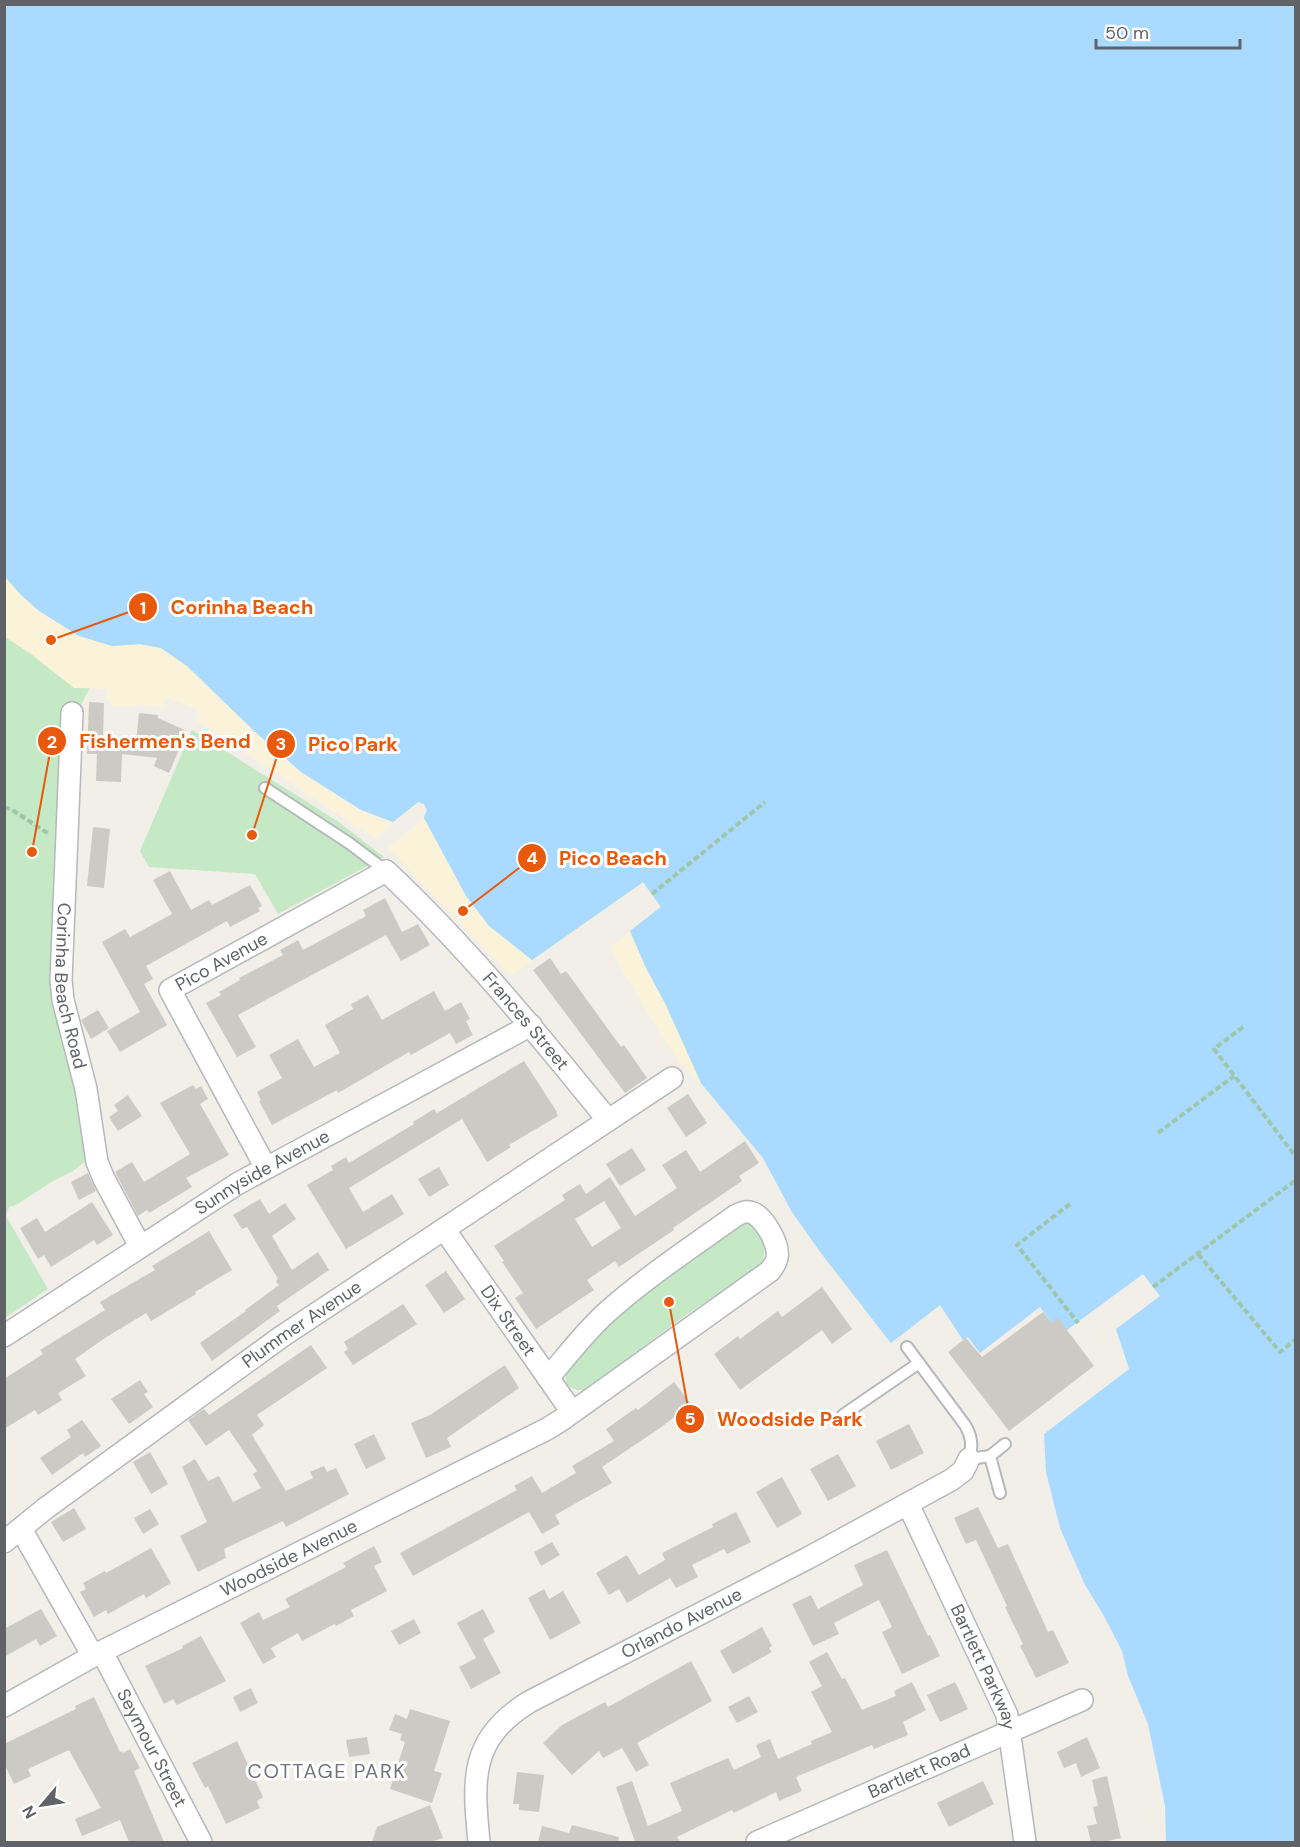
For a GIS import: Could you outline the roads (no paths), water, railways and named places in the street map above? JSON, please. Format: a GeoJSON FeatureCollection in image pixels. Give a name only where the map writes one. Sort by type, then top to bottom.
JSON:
{"type":"FeatureCollection","features":[{"type":"Feature","properties":{"kind":"street","name":"Corinha Beach Road"},"geometry":{"type":"LineString","coordinates":[[72,713],[61,980],[63,1000],[86,1089],[100,1171],[140,1246]]}},
{"type":"Feature","properties":{"kind":"street","name":"Frances Street"},"geometry":{"type":"LineString","coordinates":[[386,872],[430,913],[531,1025],[608,1120]]}},
{"type":"Feature","properties":{"kind":"street","name":"Pico Avenue"},"geometry":{"type":"LineString","coordinates":[[266,1168],[170,990],[386,872]]}},
{"type":"Feature","properties":{"kind":"street","name":"Sunnyside Avenue"},"geometry":{"type":"LineString","coordinates":[[4,1336],[223,1192],[531,1025]]}},
{"type":"Feature","properties":{"kind":"street"},"geometry":{"type":"LineString","coordinates":[[608,1120],[672,1078]]}},
{"type":"Feature","properties":{"kind":"street","name":"Plummer Avenue"},"geometry":{"type":"LineString","coordinates":[[4,1542],[46,1508],[272,1343],[608,1120]]}},
{"type":"Feature","properties":{"kind":"street","name":"Woodside Avenue"},"geometry":{"type":"LineString","coordinates":[[4,1706],[97,1654],[548,1429],[770,1271],[776,1261],[777,1250],[766,1225],[753,1213],[744,1212],[735,1216],[643,1282],[606,1313],[548,1378]]}},
{"type":"Feature","properties":{"kind":"street","name":"Dix Street"},"geometry":{"type":"LineString","coordinates":[[444,1229],[572,1412]]}},
{"type":"Feature","properties":{"kind":"street","name":"Orlando Avenue"},"geometry":{"type":"LineString","coordinates":[[479,1842],[475,1790],[477,1768],[489,1738],[510,1714],[529,1702],[808,1558],[955,1477],[980,1457]]}},
{"type":"Feature","properties":{"kind":"street","name":"Bartlett Parkway"},"geometry":{"type":"LineString","coordinates":[[908,1503],[1004,1707],[1010,1732],[1025,1842]]}},
{"type":"Feature","properties":{"kind":"street","name":"Seymour Street"},"geometry":{"type":"LineString","coordinates":[[21,1529],[97,1654],[201,1842]]}},
{"type":"Feature","properties":{"kind":"street","name":"Bartlett Road"},"geometry":{"type":"LineString","coordinates":[[757,1842],[1082,1700]]}},
{"type":"Feature","properties":{"kind":"lane"},"geometry":{"type":"LineString","coordinates":[[265,788],[349,843],[386,872]]}},
{"type":"Feature","properties":{"kind":"lane"},"geometry":{"type":"LineString","coordinates":[[907,1347],[968,1429],[972,1447],[1000,1493]]}},
{"type":"Feature","properties":{"kind":"lane"},"geometry":{"type":"LineString","coordinates":[[843,1415],[919,1363]]}},
{"type":"Feature","properties":{"kind":"lane"},"geometry":{"type":"LineString","coordinates":[[980,1457],[1005,1444]]}},
{"type":"Feature","properties":{"kind":"water"},"geometry":{"type":"Polygon","coordinates":[[[4,5],[1295,5],[1295,1842],[1166,1842],[1165,1806],[1148,1724],[1128,1676],[1122,1651],[1085,1585],[1060,1528],[1046,1472],[1044,1434],[1129,1369],[1116,1329],[1160,1296],[1143,1274],[1067,1330],[1052,1323],[1040,1307],[980,1353],[968,1337],[963,1340],[940,1305],[891,1343],[792,1212],[763,1158],[701,1083],[630,931],[661,907],[643,882],[532,960],[489,926],[466,896],[424,818],[427,810],[424,804],[418,802],[393,822],[361,810],[301,772],[253,730],[187,666],[161,648],[140,644],[112,646],[79,636],[39,611],[5,576],[4,5]]]}},
{"type":"Feature","properties":{"kind":"place","name":"Corinha Beach"},"geometry":{"type":"Point","coordinates":[51,640]}},
{"type":"Feature","properties":{"kind":"place","name":"Pico Park"},"geometry":{"type":"Point","coordinates":[252,835]}},
{"type":"Feature","properties":{"kind":"place","name":"Fishermen's Bend"},"geometry":{"type":"Point","coordinates":[32,852]}},
{"type":"Feature","properties":{"kind":"place","name":"Pico Beach"},"geometry":{"type":"Point","coordinates":[463,911]}},
{"type":"Feature","properties":{"kind":"place","name":"Woodside Park"},"geometry":{"type":"Point","coordinates":[669,1302]}},
{"type":"Feature","properties":{"kind":"district","name":"COTTAGE PARK"},"geometry":{"type":"Point","coordinates":[327,1771]}}]}
